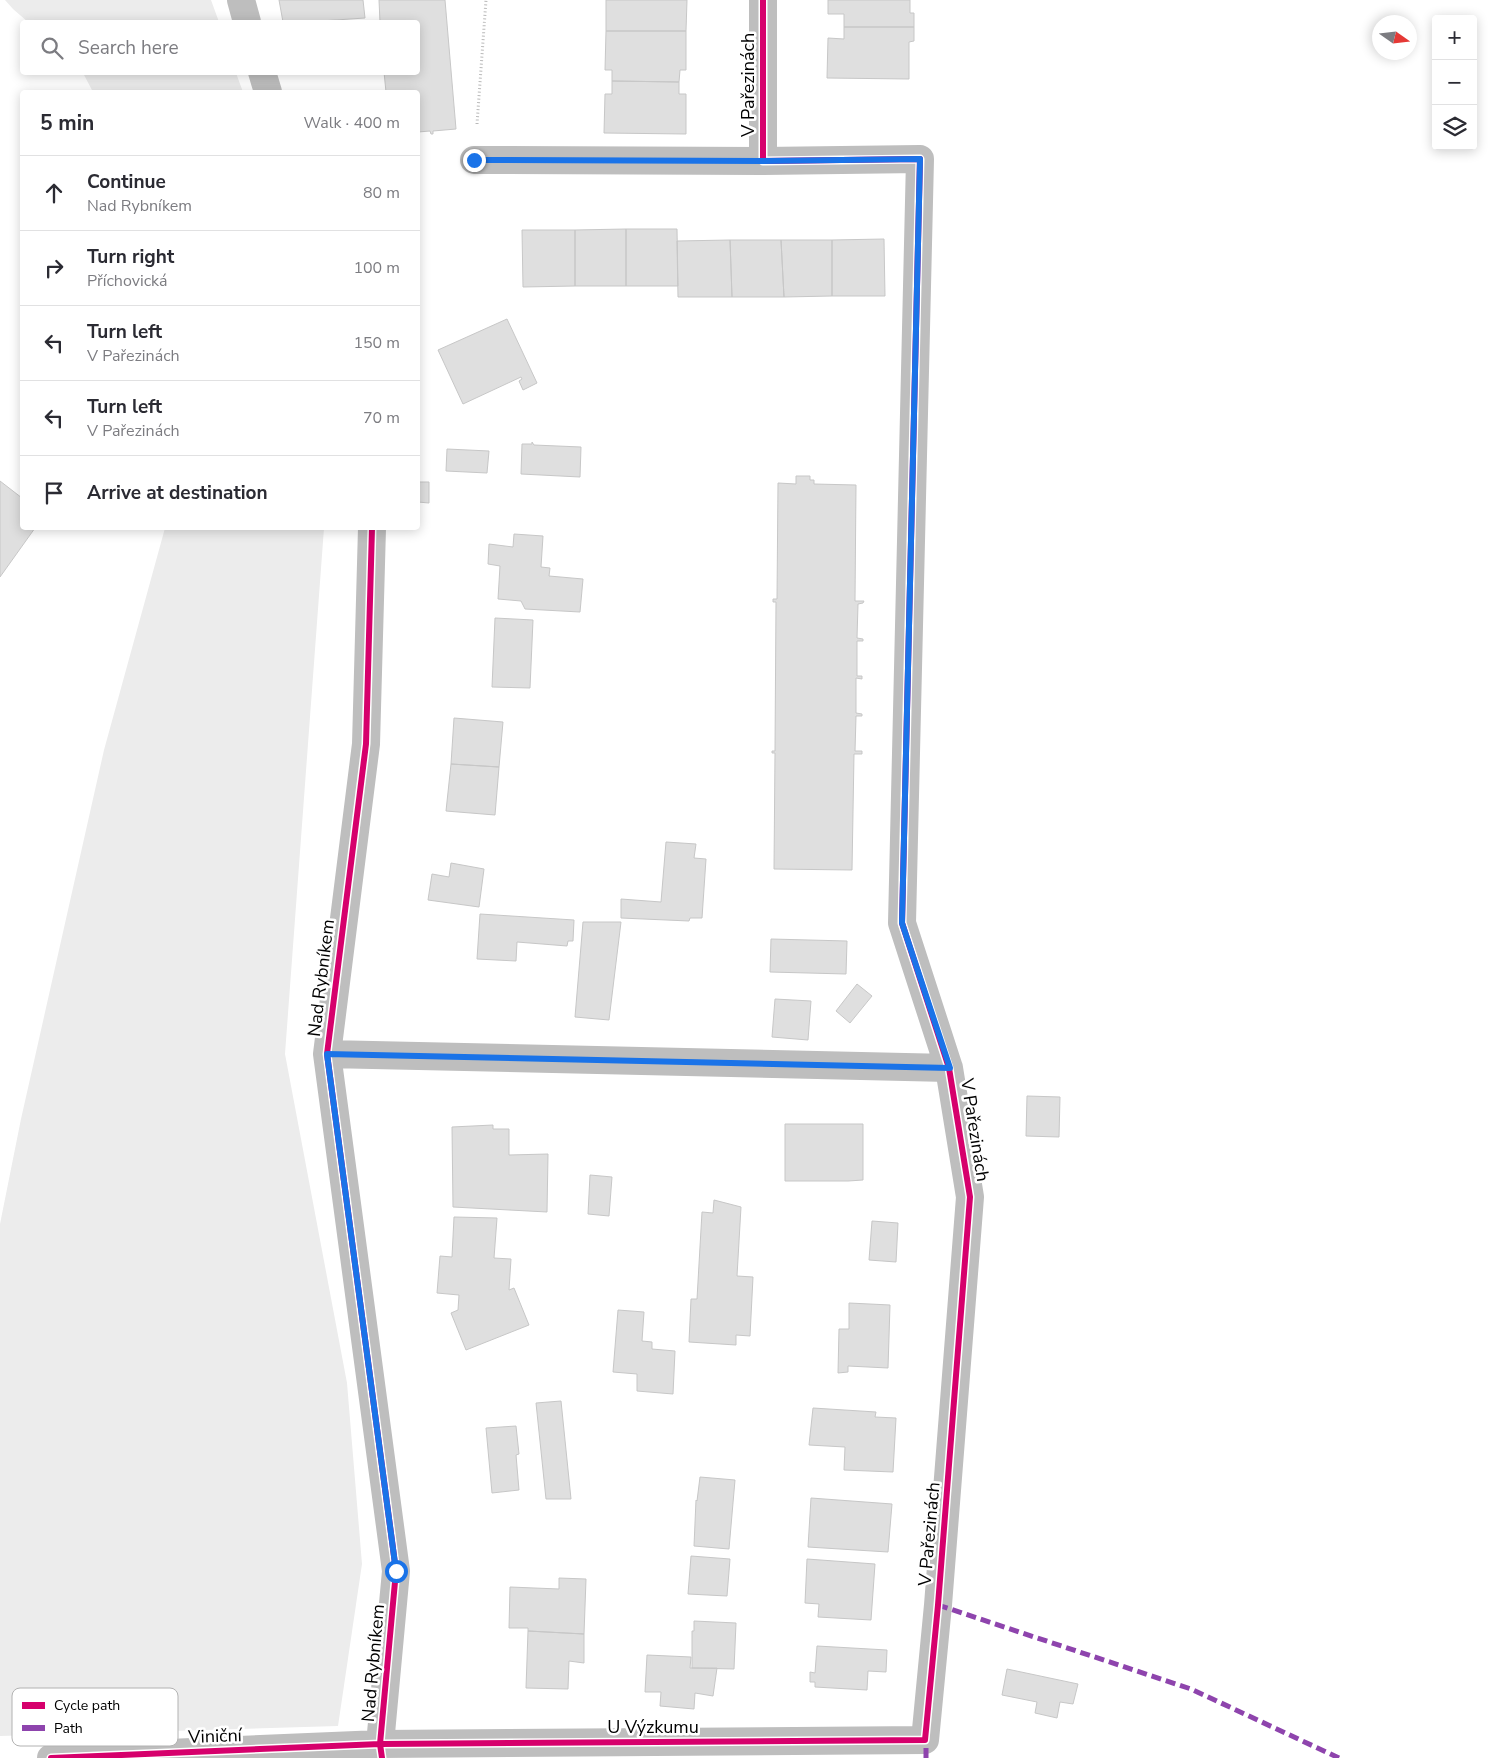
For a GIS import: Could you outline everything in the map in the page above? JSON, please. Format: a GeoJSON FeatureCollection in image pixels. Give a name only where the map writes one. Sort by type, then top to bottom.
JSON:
{"type":"FeatureCollection","features":[{"type":"Feature","properties":{"kind":"street"},"geometry":{"type":"LineString","coordinates":[[241,0],[246,20]]}},
{"type":"Feature","properties":{"kind":"street","name":"V Pařezinách"},"geometry":{"type":"LineString","coordinates":[[763,161],[764,0]]}},
{"type":"Feature","properties":{"kind":"street"},"geometry":{"type":"LineString","coordinates":[[263,75],[267,90]]}},
{"type":"Feature","properties":{"kind":"street","name":"V Pařezinách"},"geometry":{"type":"LineString","coordinates":[[474,160],[763,161],[920,159],[902,923],[950,1068],[970,1197],[938,1605],[925,1740]]}},
{"type":"Feature","properties":{"kind":"street","name":"Nad Rybníkem"},"geometry":{"type":"LineString","coordinates":[[372,530],[366,744],[327,1054],[396,1571],[381,1751]]}},
{"type":"Feature","properties":{"kind":"street"},"geometry":{"type":"LineString","coordinates":[[327,1054],[950,1068]]}},
{"type":"Feature","properties":{"kind":"street","name":"U Výzkumu"},"geometry":{"type":"LineString","coordinates":[[381,1751],[925,1740]]}},
{"type":"Feature","properties":{"kind":"street","name":"Viniční"},"geometry":{"type":"LineString","coordinates":[[51,1758],[381,1751]]}},
{"type":"Feature","properties":{"kind":"path"},"geometry":{"type":"LineString","coordinates":[[474,160],[486,0]]}},
{"type":"Feature","properties":{"kind":"shaded area"},"geometry":{"type":"Polygon","coordinates":[[[5,0],[211,0],[218,20],[26,20],[5,0]]]}},
{"type":"Feature","properties":{"kind":"shaded area"},"geometry":{"type":"Polygon","coordinates":[[[84,75],[237,75],[242,90],[92,90],[84,75]]]}},
{"type":"Feature","properties":{"kind":"shaded area"},"geometry":{"type":"Polygon","coordinates":[[[164,530],[324,530],[285,1054],[347,1383],[362,1564],[338,1726],[178,1731],[178,1688],[12,1688],[12,1736],[0,1736],[0,1224],[21,1119],[104,750],[164,530]]]}},
{"type":"Feature","properties":{"kind":"building"},"geometry":{"type":"Polygon","coordinates":[[[279,0],[363,0],[365,18],[283,20],[279,0]]]}},
{"type":"Feature","properties":{"kind":"building"},"geometry":{"type":"Polygon","coordinates":[[[379,0],[445,0],[456,129],[433,131],[433,134],[430,131],[420,132],[420,90],[386,90],[384,75],[420,75],[420,20],[380,20],[379,0]]]}},
{"type":"Feature","properties":{"kind":"building"},"geometry":{"type":"Polygon","coordinates":[[[606,0],[687,0],[686,31],[606,31],[606,0]]]}},
{"type":"Feature","properties":{"kind":"building"},"geometry":{"type":"Polygon","coordinates":[[[828,0],[910,0],[910,13],[914,13],[914,27],[844,27],[844,14],[828,14],[828,0]]]}},
{"type":"Feature","properties":{"kind":"building"},"geometry":{"type":"Polygon","coordinates":[[[844,27],[914,27],[914,41],[909,42],[909,79],[827,78],[828,38],[844,39],[844,27]]]}},
{"type":"Feature","properties":{"kind":"building"},"geometry":{"type":"Polygon","coordinates":[[[606,31],[686,31],[686,70],[680,70],[679,82],[612,81],[612,70],[605,70],[606,31]]]}},
{"type":"Feature","properties":{"kind":"building"},"geometry":{"type":"Polygon","coordinates":[[[612,81],[679,82],[679,94],[686,94],[686,134],[604,133],[605,94],[612,94],[612,81]]]}},
{"type":"Feature","properties":{"kind":"building"},"geometry":{"type":"Polygon","coordinates":[[[626,229],[626,286],[575,286],[575,230],[626,229]]]}},
{"type":"Feature","properties":{"kind":"building"},"geometry":{"type":"Polygon","coordinates":[[[626,229],[677,229],[678,286],[626,286],[626,229]]]}},
{"type":"Feature","properties":{"kind":"building"},"geometry":{"type":"Polygon","coordinates":[[[522,230],[575,230],[575,286],[523,287],[522,230]]]}},
{"type":"Feature","properties":{"kind":"building"},"geometry":{"type":"Polygon","coordinates":[[[884,239],[885,296],[832,296],[832,240],[884,239]]]}},
{"type":"Feature","properties":{"kind":"building"},"geometry":{"type":"Polygon","coordinates":[[[730,240],[781,240],[784,297],[732,297],[730,240]]]}},
{"type":"Feature","properties":{"kind":"building"},"geometry":{"type":"Polygon","coordinates":[[[730,240],[732,297],[678,297],[677,241],[730,240]]]}},
{"type":"Feature","properties":{"kind":"building"},"geometry":{"type":"Polygon","coordinates":[[[781,240],[832,240],[832,296],[784,297],[781,240]]]}},
{"type":"Feature","properties":{"kind":"building"},"geometry":{"type":"Polygon","coordinates":[[[507,319],[537,383],[523,390],[519,381],[522,379],[521,377],[463,404],[438,350],[507,319]]]}},
{"type":"Feature","properties":{"kind":"building"},"geometry":{"type":"Polygon","coordinates":[[[532,442],[534,445],[581,447],[580,477],[521,474],[522,444],[532,444],[532,442]]]}},
{"type":"Feature","properties":{"kind":"building"},"geometry":{"type":"Polygon","coordinates":[[[447,449],[489,451],[487,473],[446,471],[447,449]]]}},
{"type":"Feature","properties":{"kind":"building"},"geometry":{"type":"Polygon","coordinates":[[[796,476],[810,476],[810,480],[814,480],[814,484],[856,485],[855,601],[864,601],[858,604],[857,638],[863,639],[863,641],[857,641],[857,676],[862,676],[862,679],[856,678],[856,713],[862,714],[862,716],[856,716],[855,751],[862,751],[862,754],[854,754],[852,870],[774,869],[775,753],[772,753],[772,751],[775,751],[776,602],[773,602],[773,599],[777,599],[778,483],[796,484],[796,476]]]}},
{"type":"Feature","properties":{"kind":"building"},"geometry":{"type":"Polygon","coordinates":[[[0,481],[20,496],[20,530],[34,530],[0,577],[0,481]]]}},
{"type":"Feature","properties":{"kind":"building"},"geometry":{"type":"Polygon","coordinates":[[[420,482],[429,482],[429,503],[420,502],[420,482]]]}},
{"type":"Feature","properties":{"kind":"building"},"geometry":{"type":"Polygon","coordinates":[[[514,534],[543,536],[541,567],[550,568],[549,576],[583,579],[580,612],[525,609],[521,601],[498,599],[500,566],[488,564],[489,544],[513,547],[514,534]]]}},
{"type":"Feature","properties":{"kind":"building"},"geometry":{"type":"Polygon","coordinates":[[[495,618],[533,620],[530,688],[492,687],[495,618]]]}},
{"type":"Feature","properties":{"kind":"building"},"geometry":{"type":"Polygon","coordinates":[[[454,718],[503,722],[499,767],[451,764],[454,718]]]}},
{"type":"Feature","properties":{"kind":"building"},"geometry":{"type":"Polygon","coordinates":[[[451,764],[499,767],[495,815],[446,811],[451,764]]]}},
{"type":"Feature","properties":{"kind":"building"},"geometry":{"type":"Polygon","coordinates":[[[666,842],[696,844],[694,858],[706,859],[702,918],[690,918],[689,921],[621,918],[621,899],[661,902],[666,842]]]}},
{"type":"Feature","properties":{"kind":"building"},"geometry":{"type":"Polygon","coordinates":[[[451,863],[484,869],[479,907],[428,900],[432,874],[449,877],[451,863]]]}},
{"type":"Feature","properties":{"kind":"building"},"geometry":{"type":"Polygon","coordinates":[[[480,914],[574,920],[573,941],[568,941],[567,946],[517,942],[516,961],[477,959],[480,914]]]}},
{"type":"Feature","properties":{"kind":"building"},"geometry":{"type":"Polygon","coordinates":[[[583,922],[621,922],[609,1020],[575,1017],[583,922]]]}},
{"type":"Feature","properties":{"kind":"building"},"geometry":{"type":"Polygon","coordinates":[[[771,939],[847,941],[846,974],[770,972],[771,939]]]}},
{"type":"Feature","properties":{"kind":"building"},"geometry":{"type":"Polygon","coordinates":[[[857,984],[872,996],[850,1023],[836,1011],[857,984]]]}},
{"type":"Feature","properties":{"kind":"building"},"geometry":{"type":"Polygon","coordinates":[[[775,999],[811,1001],[808,1040],[772,1037],[775,999]]]}},
{"type":"Feature","properties":{"kind":"building"},"geometry":{"type":"Polygon","coordinates":[[[1027,1096],[1060,1097],[1059,1137],[1026,1136],[1027,1096]]]}},
{"type":"Feature","properties":{"kind":"building"},"geometry":{"type":"Polygon","coordinates":[[[785,1124],[863,1124],[863,1180],[785,1181],[785,1124]]]}},
{"type":"Feature","properties":{"kind":"building"},"geometry":{"type":"Polygon","coordinates":[[[493,1125],[493,1129],[509,1129],[509,1155],[548,1154],[547,1212],[453,1207],[452,1127],[493,1125]]]}},
{"type":"Feature","properties":{"kind":"building"},"geometry":{"type":"Polygon","coordinates":[[[590,1175],[612,1177],[609,1216],[588,1214],[590,1175]]]}},
{"type":"Feature","properties":{"kind":"building"},"geometry":{"type":"Polygon","coordinates":[[[714,1200],[741,1207],[737,1276],[753,1277],[750,1336],[736,1335],[736,1345],[689,1342],[691,1299],[697,1299],[702,1212],[713,1213],[714,1200]]]}},
{"type":"Feature","properties":{"kind":"building"},"geometry":{"type":"Polygon","coordinates":[[[454,1217],[497,1218],[494,1258],[511,1259],[509,1290],[514,1288],[529,1325],[466,1350],[451,1313],[458,1310],[459,1295],[437,1293],[440,1256],[452,1257],[454,1217]]]}},
{"type":"Feature","properties":{"kind":"building"},"geometry":{"type":"Polygon","coordinates":[[[872,1221],[898,1223],[896,1262],[869,1260],[872,1221]]]}},
{"type":"Feature","properties":{"kind":"building"},"geometry":{"type":"Polygon","coordinates":[[[849,1303],[890,1305],[888,1368],[848,1366],[848,1372],[838,1373],[839,1329],[849,1329],[849,1303]]]}},
{"type":"Feature","properties":{"kind":"building"},"geometry":{"type":"Polygon","coordinates":[[[618,1310],[644,1312],[642,1341],[652,1342],[652,1349],[675,1351],[673,1394],[637,1391],[637,1374],[613,1372],[618,1310]]]}},
{"type":"Feature","properties":{"kind":"building"},"geometry":{"type":"Polygon","coordinates":[[[561,1401],[571,1499],[546,1499],[536,1403],[561,1401]]]}},
{"type":"Feature","properties":{"kind":"building"},"geometry":{"type":"Polygon","coordinates":[[[813,1408],[876,1412],[875,1417],[896,1418],[893,1472],[844,1470],[845,1447],[809,1445],[813,1408]]]}},
{"type":"Feature","properties":{"kind":"building"},"geometry":{"type":"Polygon","coordinates":[[[516,1426],[519,1454],[516,1455],[519,1490],[492,1493],[486,1428],[516,1426]]]}},
{"type":"Feature","properties":{"kind":"building"},"geometry":{"type":"Polygon","coordinates":[[[700,1477],[735,1480],[729,1549],[694,1546],[696,1500],[700,1477]]]}},
{"type":"Feature","properties":{"kind":"building"},"geometry":{"type":"Polygon","coordinates":[[[811,1498],[892,1504],[888,1552],[808,1547],[811,1498]]]}},
{"type":"Feature","properties":{"kind":"building"},"geometry":{"type":"Polygon","coordinates":[[[691,1556],[730,1559],[727,1596],[688,1594],[691,1556]]]}},
{"type":"Feature","properties":{"kind":"building"},"geometry":{"type":"Polygon","coordinates":[[[807,1559],[875,1564],[871,1620],[818,1617],[819,1604],[805,1603],[807,1559]]]}},
{"type":"Feature","properties":{"kind":"building"},"geometry":{"type":"Polygon","coordinates":[[[559,1578],[586,1579],[584,1634],[528,1631],[528,1628],[509,1628],[510,1587],[559,1589],[559,1578]]]}},
{"type":"Feature","properties":{"kind":"building"},"geometry":{"type":"Polygon","coordinates":[[[694,1621],[736,1623],[734,1669],[692,1668],[692,1631],[694,1631],[694,1621]]]}},
{"type":"Feature","properties":{"kind":"building"},"geometry":{"type":"Polygon","coordinates":[[[528,1631],[584,1634],[584,1663],[569,1661],[568,1689],[526,1688],[528,1631]]]}},
{"type":"Feature","properties":{"kind":"building"},"geometry":{"type":"Polygon","coordinates":[[[817,1646],[887,1650],[886,1672],[868,1671],[867,1690],[815,1687],[815,1682],[810,1682],[810,1672],[815,1673],[817,1646]]]}},
{"type":"Feature","properties":{"kind":"building"},"geometry":{"type":"Polygon","coordinates":[[[647,1655],[691,1657],[690,1668],[717,1668],[713,1696],[695,1693],[694,1709],[660,1706],[661,1692],[645,1692],[647,1655]]]}},
{"type":"Feature","properties":{"kind":"building"},"geometry":{"type":"Polygon","coordinates":[[[1007,1669],[1078,1684],[1073,1704],[1060,1702],[1057,1718],[1035,1713],[1037,1702],[1002,1695],[1007,1669]]]}},
{"type":"Feature","properties":{"kind":"marked path"},"geometry":{"type":"LineString","coordinates":[[938,1605],[1191,1689],[1339,1758]]}},
{"type":"Feature","properties":{"kind":"marked path"},"geometry":{"type":"LineString","coordinates":[[926,1735],[926,1758]]}},
{"type":"Feature","properties":{"kind":"cycle path"},"geometry":{"type":"LineString","coordinates":[[51,1758],[380,1744],[925,1740],[938,1605],[970,1197],[949,1068],[902,923],[920,159],[763,161],[763,0]]}},
{"type":"Feature","properties":{"kind":"cycle path"},"geometry":{"type":"LineString","coordinates":[[372,530],[366,744],[327,1054],[396,1571],[380,1744],[382,1758]]}},
{"type":"Feature","properties":{"kind":"route"},"geometry":{"type":"LineString","coordinates":[[396,1571],[327,1054],[950,1068],[902,923],[920,159],[763,161],[474,160]]}}]}
